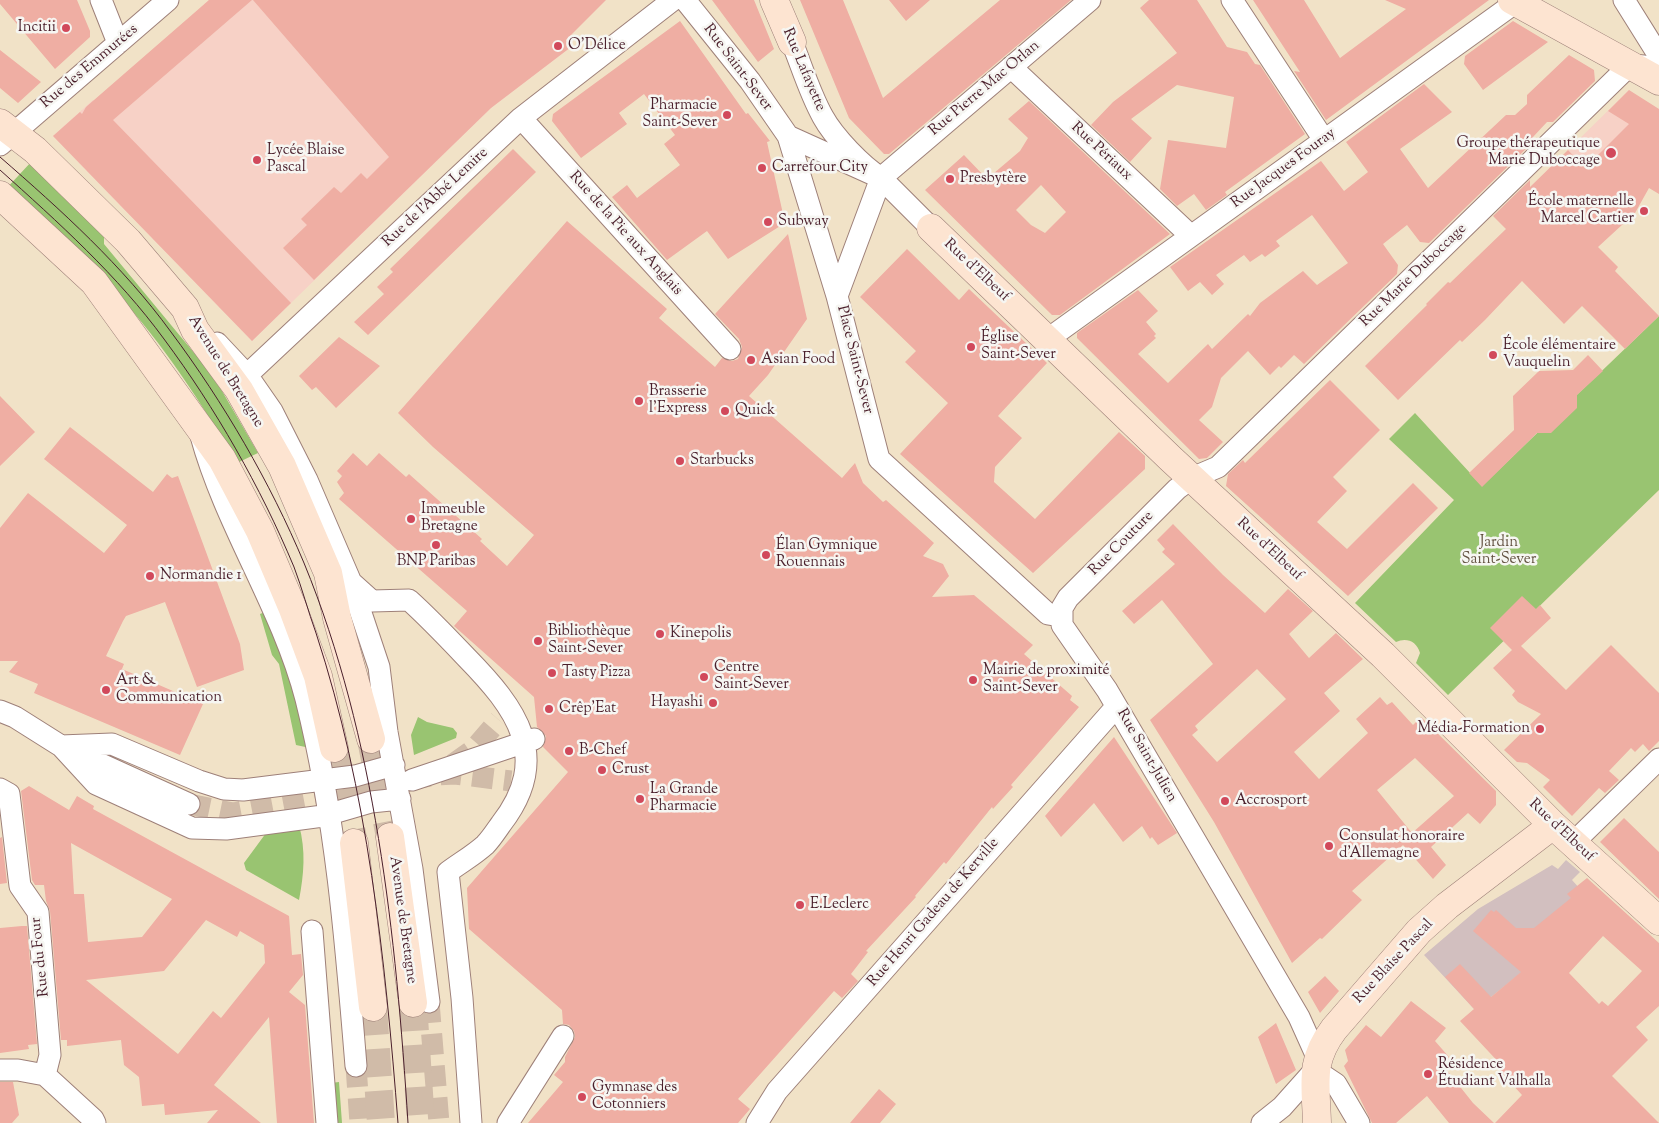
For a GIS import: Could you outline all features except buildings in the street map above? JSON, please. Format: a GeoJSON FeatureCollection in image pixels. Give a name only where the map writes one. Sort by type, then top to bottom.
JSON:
{"type":"FeatureCollection","features":[{"type":"Feature","properties":{"kind":"street"},"geometry":{"type":"LineString","coordinates":[[101,0],[118,43]]}},
{"type":"Feature","properties":{"kind":"street","name":"Rue des Emmurées"},"geometry":{"type":"LineString","coordinates":[[4,134],[118,43],[168,0]]}},
{"type":"Feature","properties":{"kind":"street","name":"Rue de l'Abbé Lemire"},"geometry":{"type":"LineString","coordinates":[[247,375],[521,118],[673,0]]}},
{"type":"Feature","properties":{"kind":"street","name":"Rue Saint-Sever"},"geometry":{"type":"LineString","coordinates":[[685,0],[750,81],[788,136],[837,296]]}},
{"type":"Feature","properties":{"kind":"street","name":"Rue Lafayette"},"geometry":{"type":"LineString","coordinates":[[774,0],[823,118],[838,138],[871,172],[881,178]]}},
{"type":"Feature","properties":{"kind":"street","name":"Rue Pierre Mac Orlan"},"geometry":{"type":"LineString","coordinates":[[881,178],[1090,0]]}},
{"type":"Feature","properties":{"kind":"street"},"geometry":{"type":"LineString","coordinates":[[1232,0],[1324,140]]}},
{"type":"Feature","properties":{"kind":"street"},"geometry":{"type":"LineString","coordinates":[[1624,0],[1659,56]]}},
{"type":"Feature","properties":{"kind":"street"},"geometry":{"type":"LineString","coordinates":[[1516,1],[1659,82]]}},
{"type":"Feature","properties":{"kind":"street","name":"Rue Jacques Fouray"},"geometry":{"type":"LineString","coordinates":[[1048,339],[1516,1]]}},
{"type":"Feature","properties":{"kind":"street"},"geometry":{"type":"LineString","coordinates":[[1630,65],[1659,67]]}},
{"type":"Feature","properties":{"kind":"street","name":"Rue Marie Duboccage"},"geometry":{"type":"LineString","coordinates":[[1192,478],[1218,466],[1630,65]]}},
{"type":"Feature","properties":{"kind":"street","name":"Rue Périaux"},"geometry":{"type":"LineString","coordinates":[[1011,67],[1191,236]]}},
{"type":"Feature","properties":{"kind":"street","name":"Rue de la Pie aux Anglais"},"geometry":{"type":"LineString","coordinates":[[521,118],[730,349]]}},
{"type":"Feature","properties":{"kind":"street","name":"Avenue de Bretagne"},"geometry":{"type":"LineString","coordinates":[[4,134],[35,150],[128,241],[185,308],[195,330],[239,390],[282,466],[328,573],[337,618],[370,739]]}},
{"type":"Feature","properties":{"kind":"street"},"geometry":{"type":"LineString","coordinates":[[788,136],[881,178]]}},
{"type":"Feature","properties":{"kind":"street","name":"Rue d'Elbeuf"},"geometry":{"type":"LineString","coordinates":[[881,178],[1192,478],[1383,655],[1553,825],[1659,921]]}},
{"type":"Feature","properties":{"kind":"street","name":"Place Saint-Sever"},"geometry":{"type":"LineString","coordinates":[[881,178],[837,296],[879,459],[1048,614],[1060,616]]}},
{"type":"Feature","properties":{"kind":"street"},"geometry":{"type":"LineString","coordinates":[[0,194],[94,282],[222,459],[260,531],[318,676],[334,748]]}},
{"type":"Feature","properties":{"kind":"street"},"geometry":{"type":"LineString","coordinates":[[185,308],[247,375],[272,411],[298,462],[350,580],[379,667],[387,732],[412,869],[421,1002]]}},
{"type":"Feature","properties":{"kind":"street"},"geometry":{"type":"LineString","coordinates":[[197,423],[211,474],[289,648],[306,699],[330,815],[349,974],[356,1066]]}},
{"type":"Feature","properties":{"kind":"street","name":"Rue Couture"},"geometry":{"type":"LineString","coordinates":[[1060,616],[1068,598],[1172,494],[1192,478]]}},
{"type":"Feature","properties":{"kind":"street"},"geometry":{"type":"LineString","coordinates":[[350,580],[372,601],[410,600],[481,672],[511,709],[529,740],[527,768],[516,806],[486,845],[448,872],[462,998],[471,1123]]}},
{"type":"Feature","properties":{"kind":"street","name":"Rue Saint-Julien"},"geometry":{"type":"LineString","coordinates":[[1060,616],[1062,625],[1116,707],[1299,1017],[1316,1064],[1317,1123]]}},
{"type":"Feature","properties":{"kind":"street","name":"Rue Henri Gadeau de Kerville"},"geometry":{"type":"LineString","coordinates":[[757,1123],[777,1091],[1116,707]]}},
{"type":"Feature","properties":{"kind":"street"},"geometry":{"type":"LineString","coordinates":[[2,716],[61,746],[189,804]]}},
{"type":"Feature","properties":{"kind":"street"},"geometry":{"type":"LineString","coordinates":[[412,780],[529,740]]}},
{"type":"Feature","properties":{"kind":"street"},"geometry":{"type":"LineString","coordinates":[[61,746],[112,744],[217,786],[243,790],[293,786],[323,779],[356,776],[394,765]]}},
{"type":"Feature","properties":{"kind":"street"},"geometry":{"type":"LineString","coordinates":[[61,746],[96,784],[192,828],[226,829],[330,815],[371,802],[400,799]]}},
{"type":"Feature","properties":{"kind":"street"},"geometry":{"type":"LineString","coordinates":[[1574,842],[1659,759]]}},
{"type":"Feature","properties":{"kind":"street","name":"Rue du Four"},"geometry":{"type":"LineString","coordinates":[[0,789],[9,794],[20,886],[38,912],[50,1054],[45,1075]]}},
{"type":"Feature","properties":{"kind":"street","name":"Rue Blaise Pascal"},"geometry":{"type":"LineString","coordinates":[[1262,1123],[1282,1107],[1316,1064],[1322,1045],[1334,1029],[1419,931],[1447,906],[1553,825]]}},
{"type":"Feature","properties":{"kind":"street","name":"Avenue de Bretagne"},"geometry":{"type":"LineString","coordinates":[[390,837],[421,1002]]}},
{"type":"Feature","properties":{"kind":"street"},"geometry":{"type":"LineString","coordinates":[[354,843],[373,1007]]}},
{"type":"Feature","properties":{"kind":"street"},"geometry":{"type":"LineString","coordinates":[[312,931],[327,1123]]}},
{"type":"Feature","properties":{"kind":"street"},"geometry":{"type":"LineString","coordinates":[[508,1123],[563,1036]]}},
{"type":"Feature","properties":{"kind":"street"},"geometry":{"type":"LineString","coordinates":[[1316,1064],[1336,1084],[1359,1123]]}},
{"type":"Feature","properties":{"kind":"street"},"geometry":{"type":"LineString","coordinates":[[0,1070],[18,1070],[45,1075],[94,1118],[95,1123]]}},
{"type":"Feature","properties":{"kind":"shaded area","name":"Lycée Blaise Pascal"},"geometry":{"type":"Polygon","coordinates":[[[209,0],[515,0],[548,16],[571,47],[491,108],[252,341],[53,136],[93,100],[97,103],[209,0]]]}},
{"type":"Feature","properties":{"kind":"shaded area"},"geometry":{"type":"Polygon","coordinates":[[[1629,90],[1659,146],[1572,172],[1573,156],[1568,150],[1629,90]]]}},
{"type":"Feature","properties":{"kind":"shaded area"},"geometry":{"type":"Polygon","coordinates":[[[1566,860],[1580,872],[1572,880],[1581,890],[1590,917],[1475,1010],[1424,955],[1478,909],[1552,865],[1558,869],[1566,860]]]}},
{"type":"Feature","properties":{"kind":"green space"},"geometry":{"type":"Polygon","coordinates":[[[32,161],[104,233],[104,244],[200,360],[222,391],[258,453],[237,463],[210,418],[166,353],[134,312],[89,266],[5,190],[32,161]]]}},
{"type":"Feature","properties":{"kind":"green space","name":"Jardin Saint-Sever"},"geometry":{"type":"Polygon","coordinates":[[[1659,316],[1659,490],[1448,695],[1416,663],[1420,653],[1414,643],[1407,640],[1396,642],[1355,603],[1454,500],[1389,439],[1415,413],[1482,486],[1659,316]]]}},
{"type":"Feature","properties":{"kind":"green space"},"geometry":{"type":"Polygon","coordinates":[[[265,612],[281,649],[310,748],[296,745],[279,664],[272,655],[260,614],[265,612]]]}},
{"type":"Feature","properties":{"kind":"green space"},"geometry":{"type":"Polygon","coordinates":[[[418,717],[427,722],[453,728],[457,733],[456,738],[414,755],[411,735],[418,717]]]}},
{"type":"Feature","properties":{"kind":"green space"},"geometry":{"type":"Polygon","coordinates":[[[299,825],[304,862],[299,900],[246,870],[244,863],[269,829],[299,825]]]}},
{"type":"Feature","properties":{"kind":"green space"},"geometry":{"type":"Polygon","coordinates":[[[339,1082],[342,1123],[335,1123],[331,1083],[339,1082]]]}},
{"type":"Feature","properties":{"kind":"tunnel"},"geometry":{"type":"LineString","coordinates":[[453,764],[473,750],[499,720]]}},
{"type":"Feature","properties":{"kind":"tunnel"},"geometry":{"type":"LineString","coordinates":[[371,739],[390,837]]}},
{"type":"Feature","properties":{"kind":"tunnel"},"geometry":{"type":"LineString","coordinates":[[334,748],[354,843]]}},
{"type":"Feature","properties":{"kind":"tunnel"},"geometry":{"type":"LineString","coordinates":[[189,804],[233,813],[436,775],[455,774],[511,781]]}},
{"type":"Feature","properties":{"kind":"tunnel"},"geometry":{"type":"LineString","coordinates":[[429,1002],[439,1123]]}},
{"type":"Feature","properties":{"kind":"tunnel"},"geometry":{"type":"LineString","coordinates":[[413,1003],[421,1123]]}},
{"type":"Feature","properties":{"kind":"tunnel"},"geometry":{"type":"LineString","coordinates":[[373,1007],[381,1123]]}},
{"type":"Feature","properties":{"kind":"tunnel"},"geometry":{"type":"LineString","coordinates":[[356,1066],[360,1123]]}},
{"type":"Feature","properties":{"kind":"tram line"},"geometry":{"type":"LineString","coordinates":[[0,157],[46,197],[112,262],[133,284],[171,332],[191,359],[245,444],[291,533],[304,563],[329,630],[349,698],[365,768],[389,910],[397,981],[408,1123]]}},
{"type":"Feature","properties":{"kind":"tram line"},"geometry":{"type":"LineString","coordinates":[[0,170],[86,250],[127,293],[164,339],[236,449],[267,507],[294,567],[334,693],[349,753],[361,814],[372,875],[380,937],[398,1123]]}},
{"type":"Feature","properties":{"kind":"place","name":"Incitii"},"geometry":{"type":"Point","coordinates":[66,28]}},
{"type":"Feature","properties":{"kind":"place","name":"O'Délice"},"geometry":{"type":"Point","coordinates":[558,46]}},
{"type":"Feature","properties":{"kind":"place","name":"Pharmacie Saint-Sever"},"geometry":{"type":"Point","coordinates":[727,115]}},
{"type":"Feature","properties":{"kind":"place","name":"Groupe thérapeutique Marie Duboccage"},"geometry":{"type":"Point","coordinates":[1611,153]}},
{"type":"Feature","properties":{"kind":"place","name":"Lycée Blaise Pascal"},"geometry":{"type":"Point","coordinates":[257,160]}},
{"type":"Feature","properties":{"kind":"place","name":"Carrefour City"},"geometry":{"type":"Point","coordinates":[762,168]}},
{"type":"Feature","properties":{"kind":"place","name":"Presbytère"},"geometry":{"type":"Point","coordinates":[950,179]}},
{"type":"Feature","properties":{"kind":"place","name":"École maternelle Marcel Cartier"},"geometry":{"type":"Point","coordinates":[1644,211]}},
{"type":"Feature","properties":{"kind":"place","name":"Subway"},"geometry":{"type":"Point","coordinates":[768,222]}},
{"type":"Feature","properties":{"kind":"place","name":"Église Saint-Sever"},"geometry":{"type":"Point","coordinates":[971,347]}},
{"type":"Feature","properties":{"kind":"place","name":"École élémentaire Vauquelin"},"geometry":{"type":"Point","coordinates":[1493,355]}},
{"type":"Feature","properties":{"kind":"place","name":"Asian Food"},"geometry":{"type":"Point","coordinates":[751,360]}},
{"type":"Feature","properties":{"kind":"place","name":"Brasserie l’Express"},"geometry":{"type":"Point","coordinates":[639,401]}},
{"type":"Feature","properties":{"kind":"place","name":"Quick"},"geometry":{"type":"Point","coordinates":[725,411]}},
{"type":"Feature","properties":{"kind":"place","name":"Starbucks"},"geometry":{"type":"Point","coordinates":[680,461]}},
{"type":"Feature","properties":{"kind":"place","name":"Immeuble Bretagne"},"geometry":{"type":"Point","coordinates":[411,519]}},
{"type":"Feature","properties":{"kind":"place","name":"BNP Paribas"},"geometry":{"type":"Point","coordinates":[436,545]}},
{"type":"Feature","properties":{"kind":"place","name":"Élan Gymnique Rouennais"},"geometry":{"type":"Point","coordinates":[766,555]}},
{"type":"Feature","properties":{"kind":"place","name":"Normandie 1"},"geometry":{"type":"Point","coordinates":[150,576]}},
{"type":"Feature","properties":{"kind":"place","name":"Kinepolis"},"geometry":{"type":"Point","coordinates":[660,634]}},
{"type":"Feature","properties":{"kind":"place","name":"Bibliothèque Saint-Sever"},"geometry":{"type":"Point","coordinates":[538,641]}},
{"type":"Feature","properties":{"kind":"place","name":"Tasty Pizza"},"geometry":{"type":"Point","coordinates":[552,673]}},
{"type":"Feature","properties":{"kind":"place","name":"Centre Saint-Sever"},"geometry":{"type":"Point","coordinates":[704,677]}},
{"type":"Feature","properties":{"kind":"place","name":"Mairie de proximité Saint-Sever"},"geometry":{"type":"Point","coordinates":[973,680]}},
{"type":"Feature","properties":{"kind":"place","name":"Art & Communication"},"geometry":{"type":"Point","coordinates":[106,690]}},
{"type":"Feature","properties":{"kind":"place","name":"Hayashi"},"geometry":{"type":"Point","coordinates":[713,703]}},
{"type":"Feature","properties":{"kind":"place","name":"Crêp'Eat"},"geometry":{"type":"Point","coordinates":[549,709]}},
{"type":"Feature","properties":{"kind":"place","name":"Média-Formation"},"geometry":{"type":"Point","coordinates":[1540,729]}},
{"type":"Feature","properties":{"kind":"place","name":"B-Chef"},"geometry":{"type":"Point","coordinates":[569,751]}},
{"type":"Feature","properties":{"kind":"place","name":"Crust"},"geometry":{"type":"Point","coordinates":[602,770]}},
{"type":"Feature","properties":{"kind":"place","name":"La Grande Pharmacie"},"geometry":{"type":"Point","coordinates":[640,799]}},
{"type":"Feature","properties":{"kind":"place","name":"Accrosport"},"geometry":{"type":"Point","coordinates":[1225,801]}},
{"type":"Feature","properties":{"kind":"place","name":"Consulat honoraire d'Allemagne"},"geometry":{"type":"Point","coordinates":[1329,846]}},
{"type":"Feature","properties":{"kind":"place","name":"E.Leclerc"},"geometry":{"type":"Point","coordinates":[800,905]}},
{"type":"Feature","properties":{"kind":"place","name":"Résidence Étudiant Valhalla"},"geometry":{"type":"Point","coordinates":[1428,1074]}},
{"type":"Feature","properties":{"kind":"place","name":"Gymnase des Cotonniers"},"geometry":{"type":"Point","coordinates":[582,1097]}}]}
